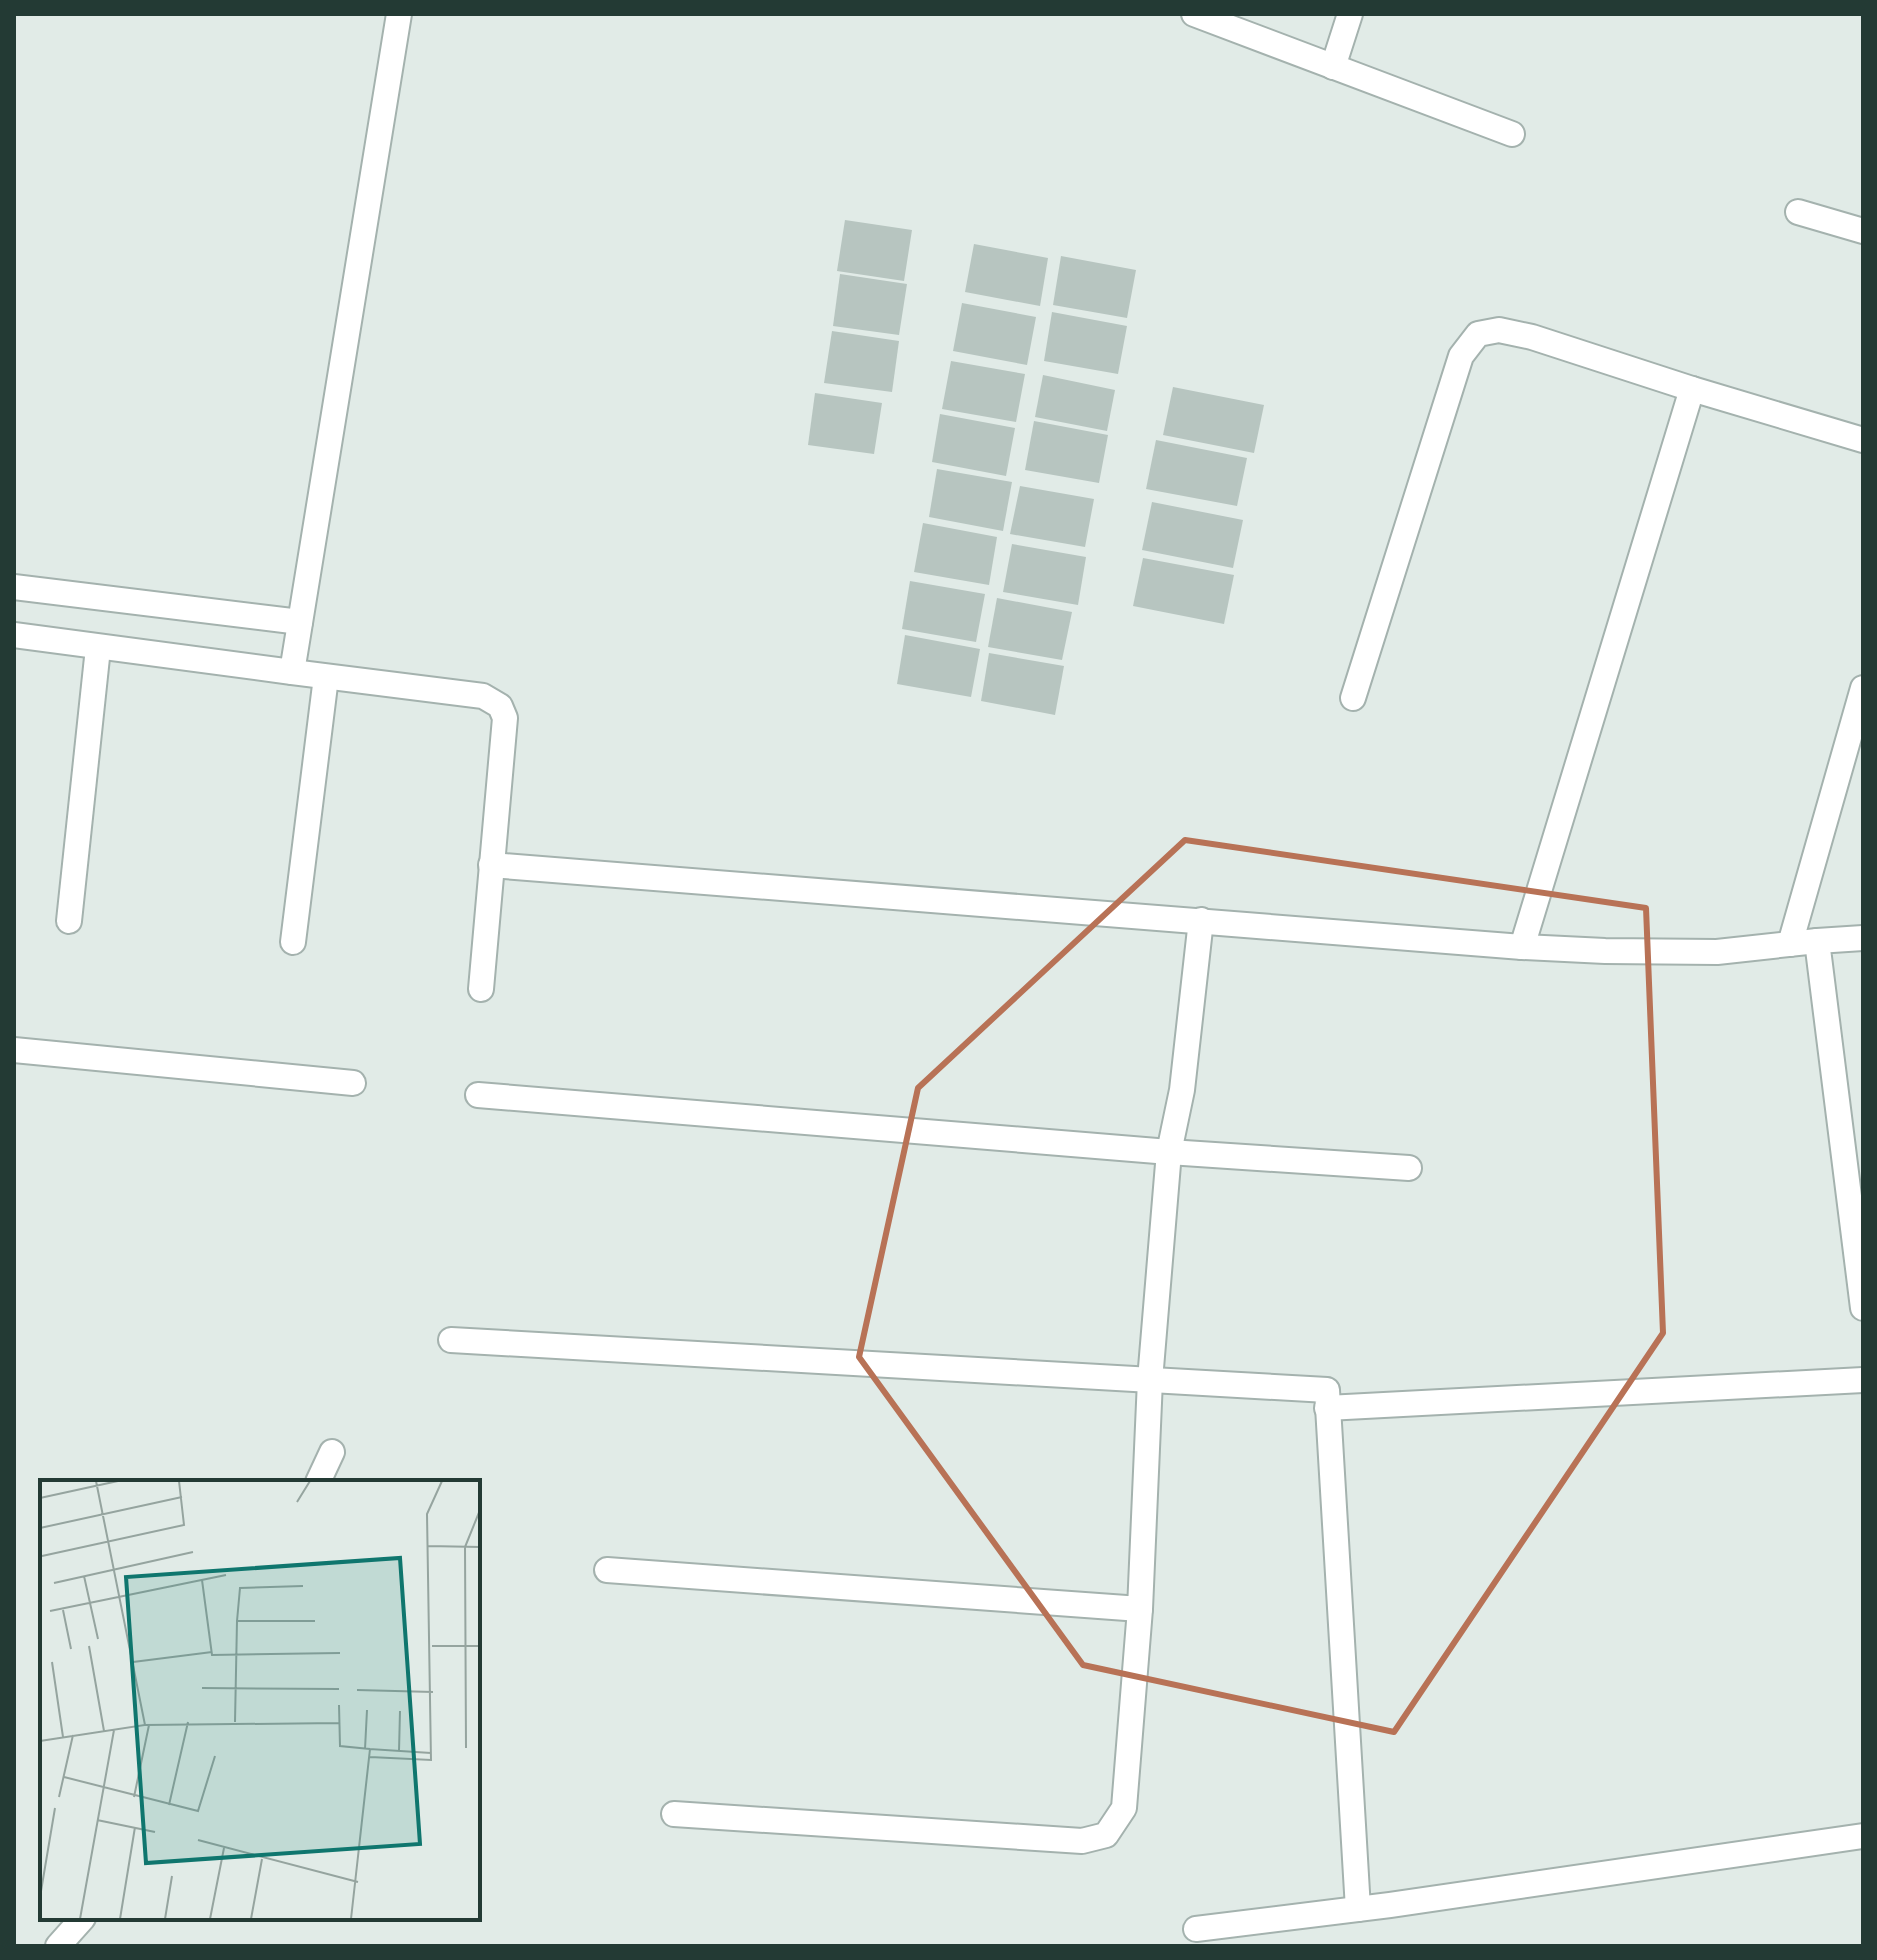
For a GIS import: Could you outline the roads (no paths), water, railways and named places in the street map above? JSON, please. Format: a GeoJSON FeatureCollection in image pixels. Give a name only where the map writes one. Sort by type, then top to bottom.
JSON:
{"type":"FeatureCollection","features":[{"type":"Feature","properties":{"kind":"street"},"geometry":{"type":"LineString","coordinates":[[292,672],[399,14]]}},
{"type":"Feature","properties":{"kind":"street"},"geometry":{"type":"LineString","coordinates":[[1194,14],[1512,134]]}},
{"type":"Feature","properties":{"kind":"street"},"geometry":{"type":"LineString","coordinates":[[1333,67],[1350,14]]}},
{"type":"Feature","properties":{"kind":"street"},"geometry":{"type":"LineString","coordinates":[[1798,212],[1863,231]]}},
{"type":"Feature","properties":{"kind":"street"},"geometry":{"type":"LineString","coordinates":[[1353,698],[1461,356],[1478,334],[1499,330],[1532,337],[1863,440]]}},
{"type":"Feature","properties":{"kind":"street"},"geometry":{"type":"LineString","coordinates":[[1522,947],[1692,389]]}},
{"type":"Feature","properties":{"kind":"street"},"geometry":{"type":"LineString","coordinates":[[14,587],[300,622]]}},
{"type":"Feature","properties":{"kind":"street"},"geometry":{"type":"LineString","coordinates":[[14,635],[483,696],[500,706],[505,718],[481,989]]}},
{"type":"Feature","properties":{"kind":"street"},"geometry":{"type":"LineString","coordinates":[[69,921],[98,648]]}},
{"type":"Feature","properties":{"kind":"street"},"geometry":{"type":"LineString","coordinates":[[293,942],[326,677]]}},
{"type":"Feature","properties":{"kind":"street"},"geometry":{"type":"LineString","coordinates":[[1790,944],[1863,688]]}},
{"type":"Feature","properties":{"kind":"street"},"geometry":{"type":"LineString","coordinates":[[491,865],[1522,947],[1717,952],[1863,938]]}},
{"type":"Feature","properties":{"kind":"street"},"geometry":{"type":"LineString","coordinates":[[674,1814],[1082,1841],[1106,1835],[1124,1808],[1140,1609],[1150,1380],[1169,1152],[1182,1090],[1201,920]]}},
{"type":"Feature","properties":{"kind":"street"},"geometry":{"type":"LineString","coordinates":[[1817,941],[1863,1308]]}},
{"type":"Feature","properties":{"kind":"street"},"geometry":{"type":"LineString","coordinates":[[14,1050],[353,1083]]}},
{"type":"Feature","properties":{"kind":"street"},"geometry":{"type":"LineString","coordinates":[[478,1095],[1169,1152],[1409,1168]]}},
{"type":"Feature","properties":{"kind":"street"},"geometry":{"type":"LineString","coordinates":[[451,1340],[1327,1390],[1358,1909]]}},
{"type":"Feature","properties":{"kind":"street"},"geometry":{"type":"LineString","coordinates":[[1327,1408],[1863,1380]]}},
{"type":"Feature","properties":{"kind":"street"},"geometry":{"type":"LineString","coordinates":[[319,1480],[332,1452]]}},
{"type":"Feature","properties":{"kind":"street"},"geometry":{"type":"LineString","coordinates":[[607,1570],[1140,1609]]}},
{"type":"Feature","properties":{"kind":"street"},"geometry":{"type":"LineString","coordinates":[[1196,1929],[1358,1909],[1863,1836]]}},
{"type":"Feature","properties":{"kind":"street"},"geometry":{"type":"LineString","coordinates":[[58,1946],[81,1920]]}}]}
